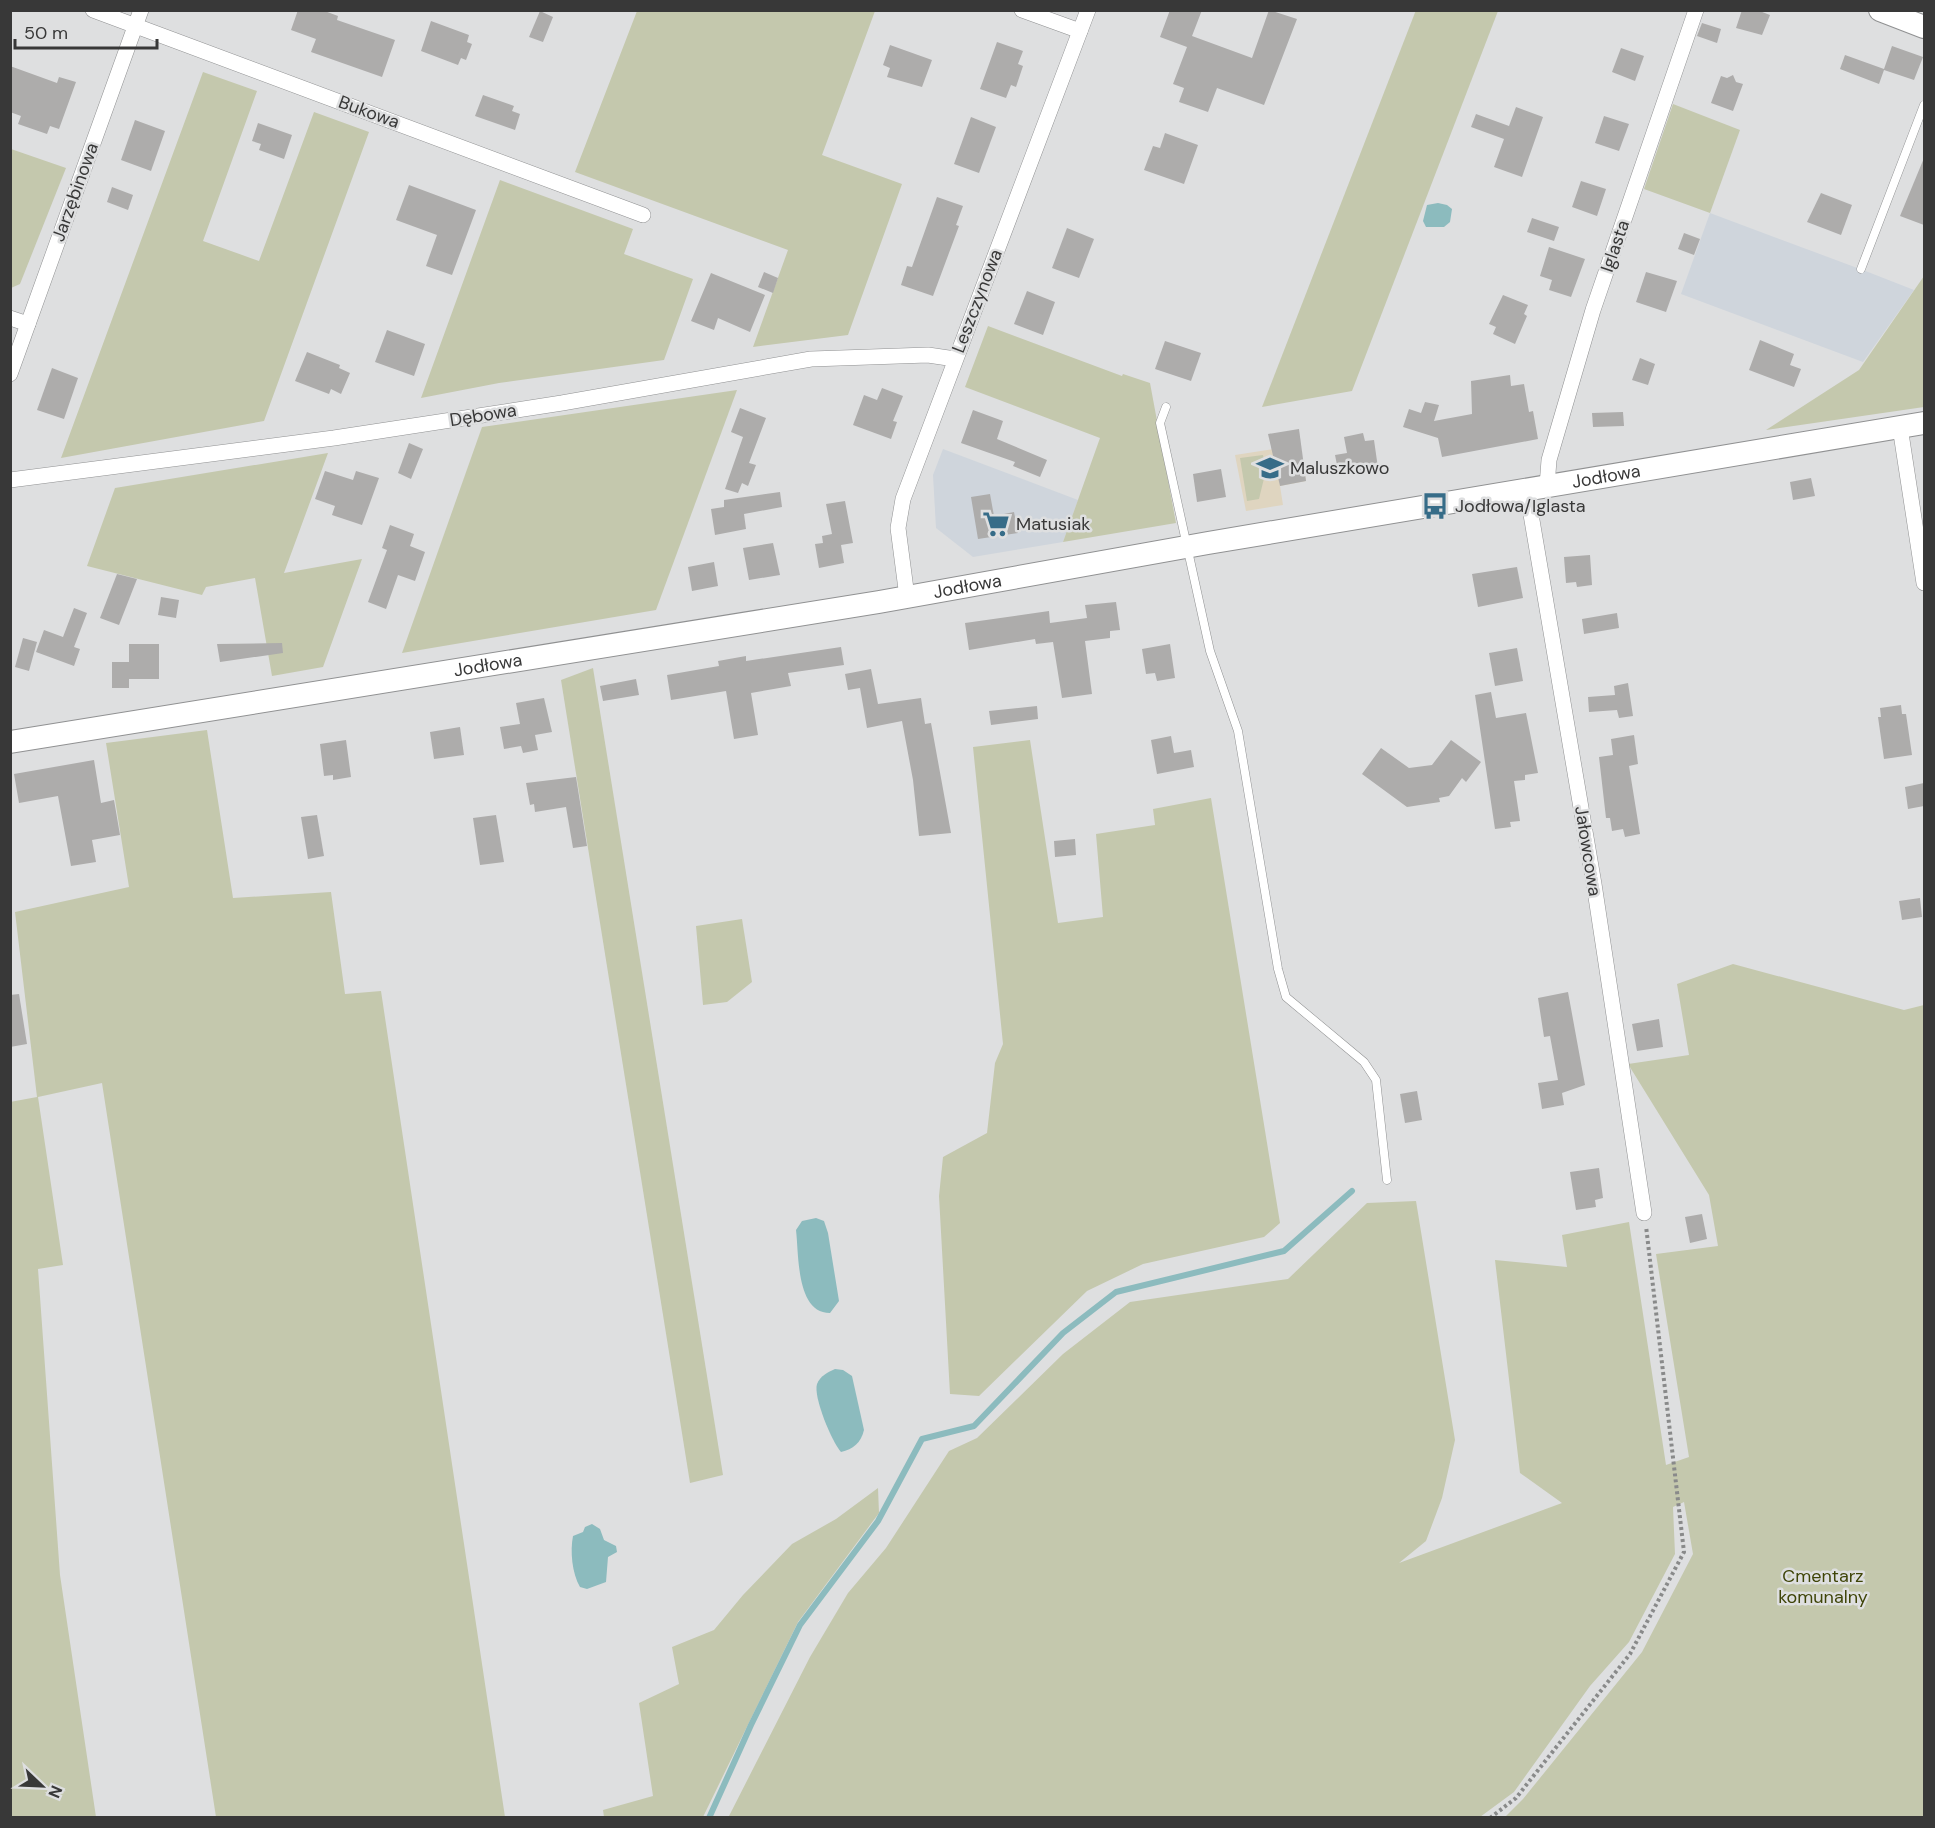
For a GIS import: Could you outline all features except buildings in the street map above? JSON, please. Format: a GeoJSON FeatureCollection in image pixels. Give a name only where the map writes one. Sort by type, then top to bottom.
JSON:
{"type":"FeatureCollection","features":[{"type":"Feature","properties":{"kind":"street","name":"Bukowa"},"geometry":{"type":"LineString","coordinates":[[93,10],[644,215]]}},
{"type":"Feature","properties":{"kind":"street","name":"Jarzębinowa"},"geometry":{"type":"LineString","coordinates":[[10,374],[141,10]]}},
{"type":"Feature","properties":{"kind":"street"},"geometry":{"type":"LineString","coordinates":[[1022,10],[1080,32]]}},
{"type":"Feature","properties":{"kind":"street","name":"Leszczynowa"},"geometry":{"type":"LineString","coordinates":[[907,597],[898,528],[903,499],[1088,10]]}},
{"type":"Feature","properties":{"kind":"street","name":"Iglasta"},"geometry":{"type":"LineString","coordinates":[[1537,488],[1549,460],[1593,310],[1696,10]]}},
{"type":"Feature","properties":{"kind":"street"},"geometry":{"type":"LineString","coordinates":[[1880,10],[1924,27]]}},
{"type":"Feature","properties":{"kind":"street"},"geometry":{"type":"LineString","coordinates":[[10,318],[28,324]]}},
{"type":"Feature","properties":{"kind":"street","name":"Dębowa"},"geometry":{"type":"LineString","coordinates":[[10,480],[334,438],[562,403],[811,359],[928,355],[955,359]]}},
{"type":"Feature","properties":{"kind":"street","name":"Jodłowa"},"geometry":{"type":"LineString","coordinates":[[10,742],[907,597],[1188,547],[1924,423]]}},
{"type":"Feature","properties":{"kind":"street"},"geometry":{"type":"LineString","coordinates":[[1900,427],[1924,583]]}},
{"type":"Feature","properties":{"kind":"street","name":"Jałowcowa"},"geometry":{"type":"LineString","coordinates":[[1537,488],[1644,1212]]}},
{"type":"Feature","properties":{"kind":"lane"},"geometry":{"type":"LineString","coordinates":[[1861,269],[1924,105]]}},
{"type":"Feature","properties":{"kind":"lane"},"geometry":{"type":"LineString","coordinates":[[1166,407],[1161,423],[1210,651],[1238,730],[1278,969],[1286,997],[1364,1062],[1376,1080],[1387,1180]]}},
{"type":"Feature","properties":{"kind":"path"},"geometry":{"type":"LineString","coordinates":[[1490,1818],[1516,1798],[1630,1654],[1684,1552],[1644,1212]]}},
{"type":"Feature","properties":{"kind":"shaded area"},"geometry":{"type":"Polygon","coordinates":[[[1710,213],[1914,290],[1863,362],[1681,294],[1710,213]]]}},
{"type":"Feature","properties":{"kind":"shaded area"},"geometry":{"type":"Polygon","coordinates":[[[943,449],[1078,500],[1063,542],[973,557],[936,528],[933,475],[943,449]]]}},
{"type":"Feature","properties":{"kind":"shaded area","name":"Maluszkowo"},"geometry":{"type":"Polygon","coordinates":[[[1273,449],[1300,449],[1306,481],[1280,486],[1283,505],[1246,511],[1235,455],[1273,449]]]}},
{"type":"Feature","properties":{"kind":"green space"},"geometry":{"type":"Polygon","coordinates":[[[1416,10],[1498,11],[1352,391],[1262,407],[1416,10]]]}},
{"type":"Feature","properties":{"kind":"green space"},"geometry":{"type":"Polygon","coordinates":[[[637,11],[875,11],[822,155],[902,184],[848,335],[753,347],[788,250],[575,172],[637,11]]]}},
{"type":"Feature","properties":{"kind":"green space"},"geometry":{"type":"Polygon","coordinates":[[[203,72],[257,91],[203,241],[259,261],[314,112],[369,132],[264,421],[61,458],[203,72]]]}},
{"type":"Feature","properties":{"kind":"green space"},"geometry":{"type":"Polygon","coordinates":[[[1673,104],[1740,130],[1710,213],[1644,189],[1673,104]]]}},
{"type":"Feature","properties":{"kind":"green space"},"geometry":{"type":"Polygon","coordinates":[[[11,149],[66,168],[20,284],[11,288],[11,149]]]}},
{"type":"Feature","properties":{"kind":"green space"},"geometry":{"type":"Polygon","coordinates":[[[500,180],[633,229],[624,254],[693,279],[664,360],[499,383],[421,398],[500,180]]]}},
{"type":"Feature","properties":{"kind":"green space"},"geometry":{"type":"Polygon","coordinates":[[[1924,276],[1924,407],[1766,430],[1859,370],[1924,276]]]}},
{"type":"Feature","properties":{"kind":"green space"},"geometry":{"type":"Polygon","coordinates":[[[988,326],[1122,376],[1123,374],[1150,383],[1176,523],[1063,542],[1100,438],[965,387],[988,326]]]}},
{"type":"Feature","properties":{"kind":"green space"},"geometry":{"type":"Polygon","coordinates":[[[737,390],[656,610],[402,653],[482,427],[737,390]]]}},
{"type":"Feature","properties":{"kind":"green space"},"geometry":{"type":"Polygon","coordinates":[[[328,453],[284,573],[362,559],[323,667],[272,676],[255,578],[206,587],[202,595],[87,566],[115,488],[328,453]]]}},
{"type":"Feature","properties":{"kind":"green space"},"geometry":{"type":"Polygon","coordinates":[[[1263,455],[1266,470],[1259,499],[1247,501],[1240,458],[1263,455]]]}},
{"type":"Feature","properties":{"kind":"green space"},"geometry":{"type":"Polygon","coordinates":[[[593,668],[723,1475],[690,1483],[561,680],[593,668]]]}},
{"type":"Feature","properties":{"kind":"green space"},"geometry":{"type":"Polygon","coordinates":[[[207,730],[233,898],[331,892],[345,994],[381,991],[505,1817],[216,1817],[102,1083],[38,1097],[63,1265],[38,1269],[60,1575],[96,1817],[11,1817],[10,1102],[37,1097],[15,912],[129,887],[106,743],[207,730]]]}},
{"type":"Feature","properties":{"kind":"green space"},"geometry":{"type":"Polygon","coordinates":[[[1030,740],[1058,923],[1103,917],[1096,834],[1155,825],[1153,809],[1211,798],[1280,1223],[1264,1237],[1143,1264],[1087,1291],[979,1396],[950,1394],[939,1196],[943,1157],[987,1133],[995,1063],[1003,1044],[973,747],[1030,740]]]}},
{"type":"Feature","properties":{"kind":"green space"},"geometry":{"type":"Polygon","coordinates":[[[742,919],[752,982],[727,1002],[703,1005],[696,926],[742,919]]]}},
{"type":"Feature","properties":{"kind":"green space","name":"Cmentarz komunalny"},"geometry":{"type":"Polygon","coordinates":[[[1733,964],[1904,1010],[1924,1005],[1924,1817],[1505,1817],[1523,1799],[1642,1652],[1693,1554],[1684,1502],[1673,1507],[1675,1554],[1629,1642],[1590,1686],[1514,1792],[1480,1817],[728,1818],[810,1657],[848,1593],[886,1548],[949,1451],[977,1438],[1063,1354],[1130,1302],[1288,1279],[1367,1203],[1416,1201],[1455,1440],[1442,1498],[1426,1541],[1399,1563],[1562,1503],[1520,1473],[1495,1260],[1567,1267],[1562,1235],[1629,1222],[1666,1465],[1689,1457],[1656,1254],[1718,1246],[1709,1195],[1628,1064],[1689,1055],[1677,984],[1733,964]]]}},
{"type":"Feature","properties":{"kind":"green space"},"geometry":{"type":"Polygon","coordinates":[[[878,1488],[879,1513],[798,1622],[703,1817],[604,1817],[603,1810],[653,1796],[639,1703],[679,1684],[672,1647],[714,1630],[743,1595],[792,1544],[836,1519],[878,1488]]]}},
{"type":"Feature","properties":{"kind":"water"},"geometry":{"type":"Polygon","coordinates":[[[1438,203],[1452,209],[1450,222],[1444,227],[1426,227],[1423,221],[1427,205],[1438,203]]]}},
{"type":"Feature","properties":{"kind":"water"},"geometry":{"type":"Polygon","coordinates":[[[816,1218],[824,1221],[828,1233],[839,1301],[830,1313],[819,1310],[811,1304],[801,1281],[796,1230],[802,1221],[816,1218]]]}},
{"type":"Feature","properties":{"kind":"water"},"geometry":{"type":"Polygon","coordinates":[[[835,1369],[843,1370],[852,1376],[864,1430],[856,1445],[841,1452],[824,1419],[817,1390],[820,1379],[835,1369]]]}},
{"type":"Feature","properties":{"kind":"water"},"geometry":{"type":"Polygon","coordinates":[[[592,1524],[600,1529],[604,1540],[616,1546],[617,1552],[608,1557],[606,1582],[587,1589],[580,1587],[575,1575],[572,1562],[572,1542],[573,1536],[583,1532],[585,1527],[592,1524]]]}},
{"type":"Feature","properties":{"kind":"waterway"},"geometry":{"type":"LineString","coordinates":[[709,1818],[800,1625],[878,1521],[922,1439],[974,1426],[1063,1333],[1116,1292],[1284,1251],[1352,1191]]}},
{"type":"Feature","properties":{"kind":"place","name":"Maluszkowo"},"geometry":{"type":"Point","coordinates":[1270,468]}},
{"type":"Feature","properties":{"kind":"place","name":"Jodłowa/Iglasta"},"geometry":{"type":"Point","coordinates":[1435,506]}},
{"type":"Feature","properties":{"kind":"place","name":"Matusiak"},"geometry":{"type":"Point","coordinates":[996,524]}}]}
